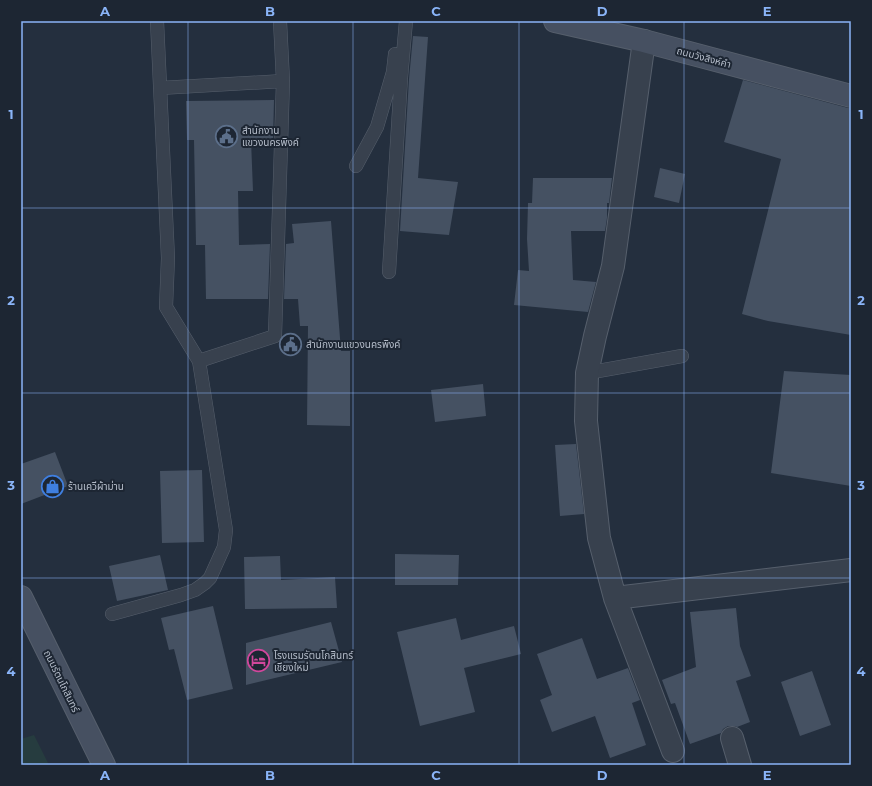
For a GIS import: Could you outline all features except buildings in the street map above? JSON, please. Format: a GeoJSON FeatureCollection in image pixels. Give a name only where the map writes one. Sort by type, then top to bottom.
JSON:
{"type":"FeatureCollection","features":[{"type":"Feature","properties":{"kind":"street","name":"ถนนวังสิงห์คำ"},"geometry":{"type":"LineString","coordinates":[[555,21],[644,41],[851,96]]}},
{"type":"Feature","properties":{"kind":"street"},"geometry":{"type":"LineString","coordinates":[[644,41],[613,266],[587,373],[586,421],[599,538],[615,598],[674,751]]}},
{"type":"Feature","properties":{"kind":"street"},"geometry":{"type":"LineString","coordinates":[[615,598],[851,570]]}},
{"type":"Feature","properties":{"kind":"street","name":"ถนนรัตนโกสินทร์"},"geometry":{"type":"LineString","coordinates":[[21,597],[104,765]]}},
{"type":"Feature","properties":{"kind":"street"},"geometry":{"type":"LineString","coordinates":[[732,738],[740,765]]}},
{"type":"Feature","properties":{"kind":"lane"},"geometry":{"type":"LineString","coordinates":[[112,614],[181,595],[195,590],[205,583],[210,578],[224,546],[226,530],[199,361],[166,307],[168,258],[157,21]]}},
{"type":"Feature","properties":{"kind":"lane"},"geometry":{"type":"LineString","coordinates":[[199,361],[275,336],[283,81],[280,21]]}},
{"type":"Feature","properties":{"kind":"lane"},"geometry":{"type":"LineString","coordinates":[[356,166],[377,127],[392,72],[400,21]]}},
{"type":"Feature","properties":{"kind":"lane"},"geometry":{"type":"LineString","coordinates":[[389,272],[406,21]]}},
{"type":"Feature","properties":{"kind":"lane"},"geometry":{"type":"LineString","coordinates":[[160,88],[283,81]]}},
{"type":"Feature","properties":{"kind":"lane"},"geometry":{"type":"LineString","coordinates":[[587,373],[682,356]]}},
{"type":"Feature","properties":{"kind":"green space"},"geometry":{"type":"Polygon","coordinates":[[[34,735],[49,765],[21,765],[21,739],[34,735]]]}},
{"type":"Feature","properties":{"kind":"place","name":"สำนักงาน แขวงนครพิงค์"},"geometry":{"type":"Point","coordinates":[226,136]}},
{"type":"Feature","properties":{"kind":"place","name":"สำนักงานแขวงนครพิงค์"},"geometry":{"type":"Point","coordinates":[290,344]}},
{"type":"Feature","properties":{"kind":"place","name":"ร้านเควีผ้าม่าน"},"geometry":{"type":"Point","coordinates":[52,486]}},
{"type":"Feature","properties":{"kind":"place","name":"โรงแรมรัตนโกสินทร์ เชียงใหม่"},"geometry":{"type":"Point","coordinates":[259,661]}}]}
